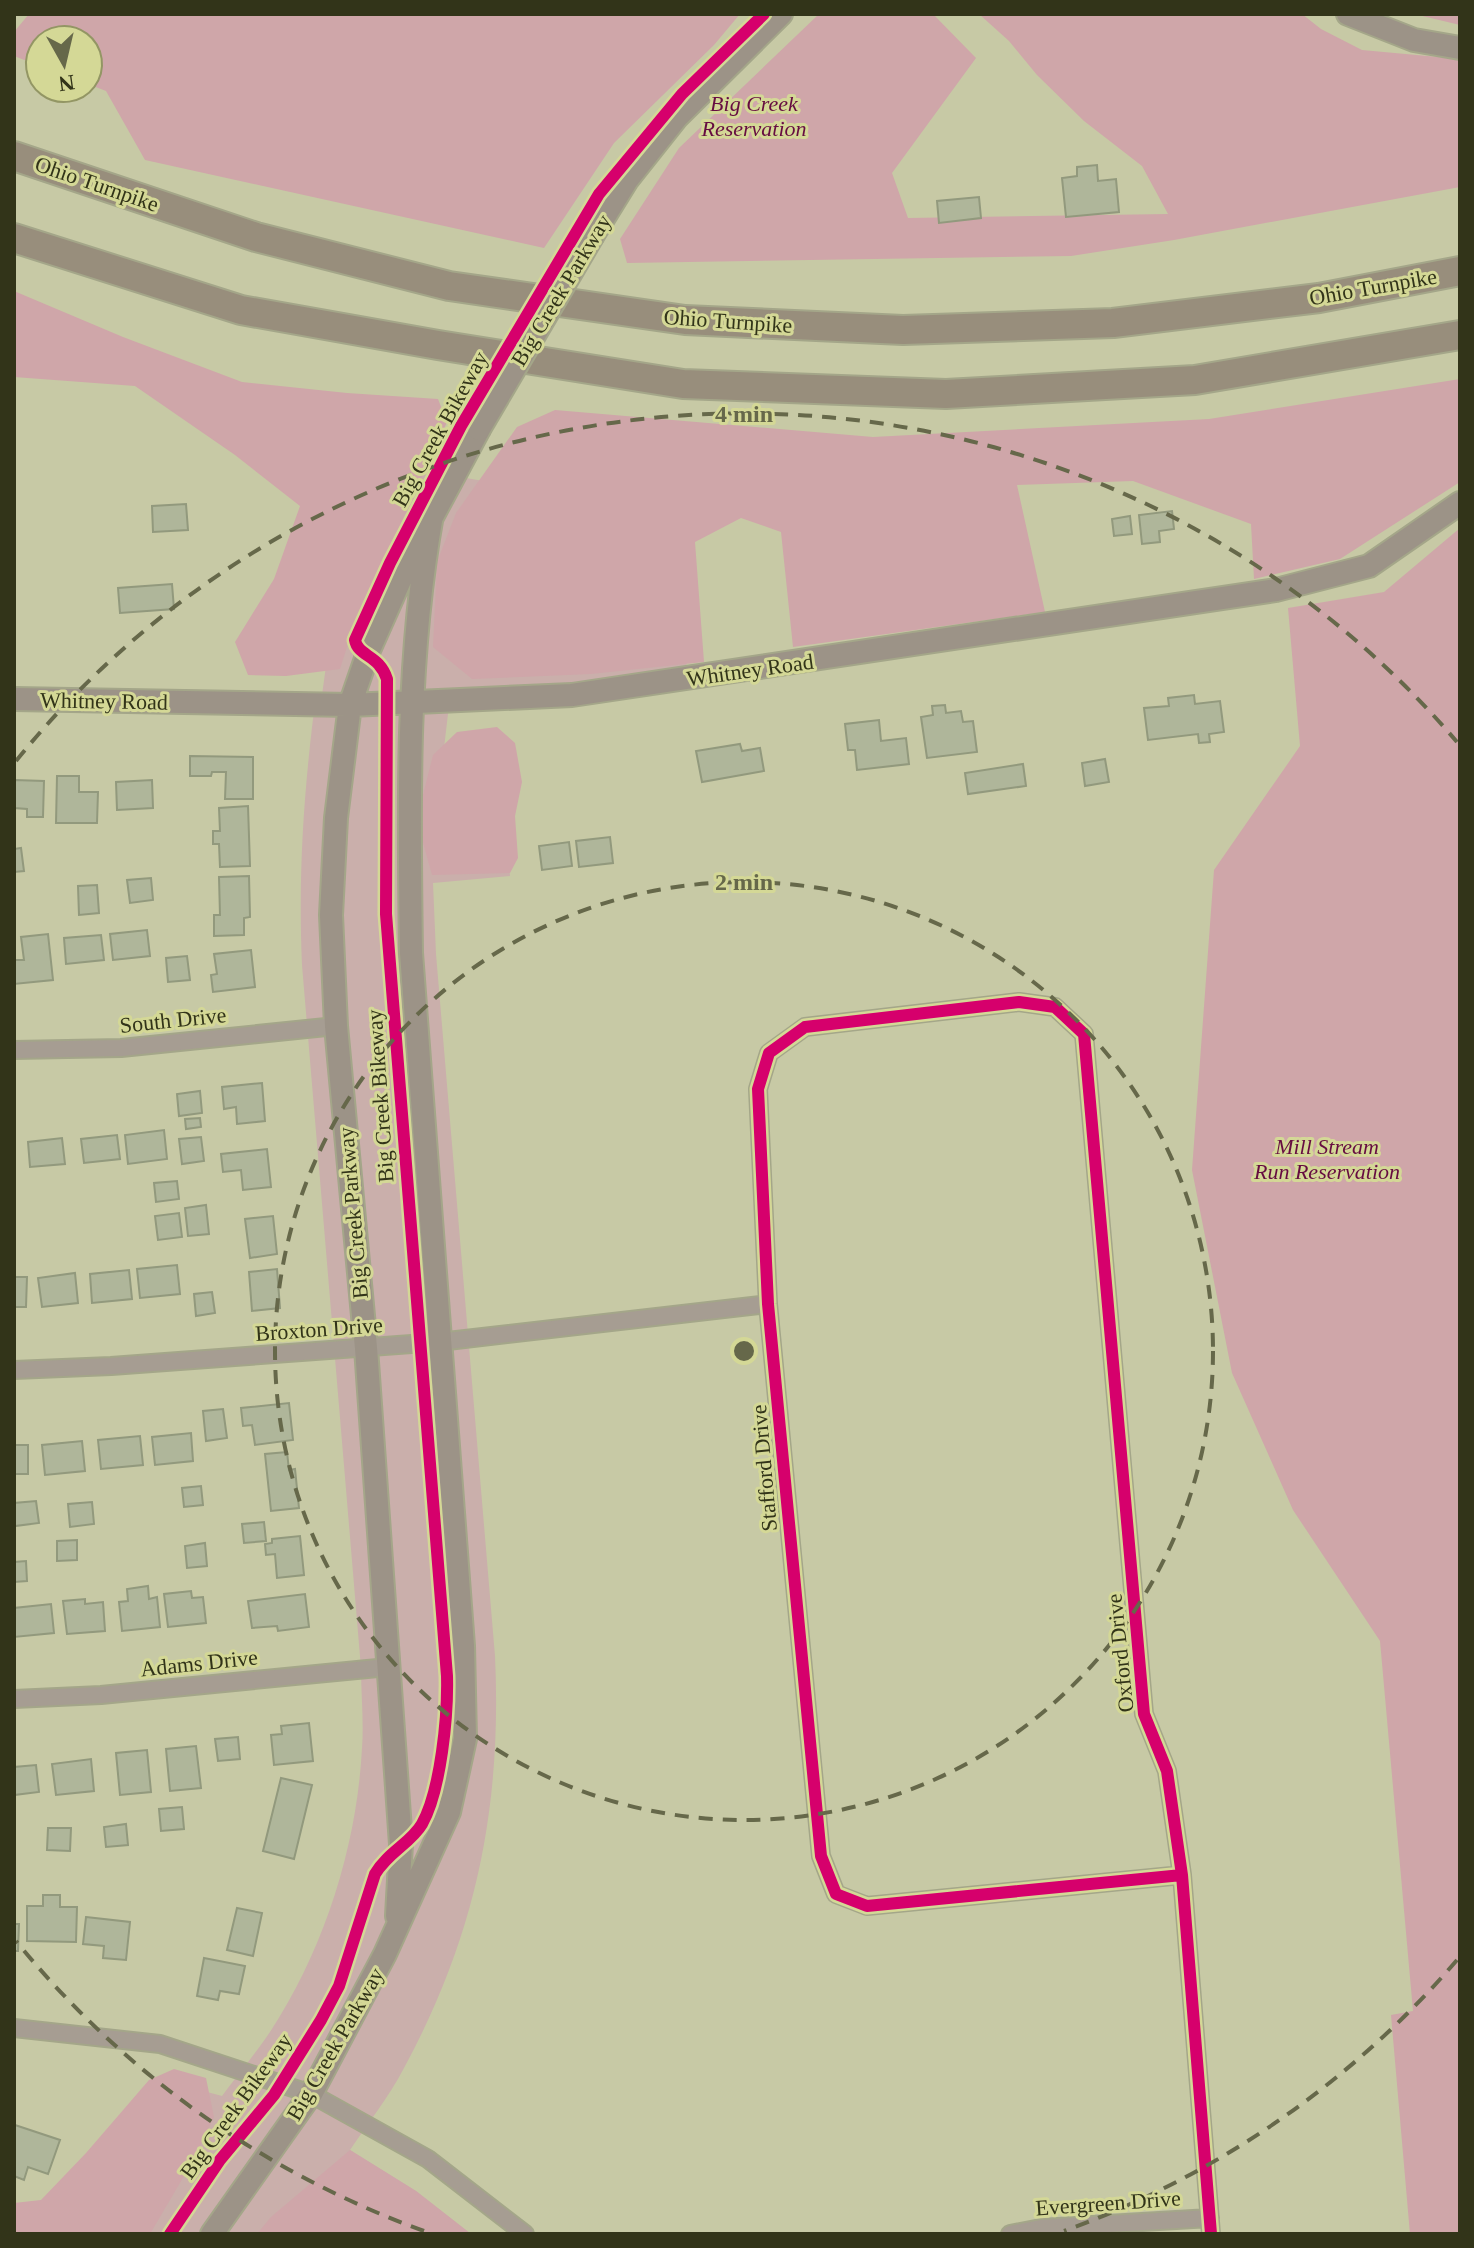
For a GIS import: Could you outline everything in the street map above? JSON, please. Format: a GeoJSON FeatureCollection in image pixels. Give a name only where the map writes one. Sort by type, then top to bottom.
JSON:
{"type":"FeatureCollection","features":[{"type":"Feature","properties":{"kind":"highway","name":"Ohio Turnpike"},"geometry":{"type":"LineString","coordinates":[[14,156],[256,237],[449,286],[685,320],[903,330],[1113,323],[1319,298],[1460,271]]}},
{"type":"Feature","properties":{"kind":"highway"},"geometry":{"type":"LineString","coordinates":[[14,238],[43,250],[241,310],[683,384],[946,394],[1195,380],[1460,335]]}},
{"type":"Feature","properties":{"kind":"street","name":"Big Creek Parkway"},"geometry":{"type":"LineString","coordinates":[[396,1929],[401,1844],[366,1348],[336,1026],[331,915],[336,818],[350,705],[388,603],[432,515],[479,429],[627,180],[677,117],[781,14]]}},
{"type":"Feature","properties":{"kind":"street"},"geometry":{"type":"LineString","coordinates":[[1348,14],[1414,40],[1460,48]]}},
{"type":"Feature","properties":{"kind":"street","name":"Whitney Road"},"geometry":{"type":"LineString","coordinates":[[14,699],[350,705],[588,693],[1276,590],[1369,566],[1460,503]]}},
{"type":"Feature","properties":{"kind":"street","name":"Big Creek Parkway"},"geometry":{"type":"LineString","coordinates":[[212,2234],[311,2094],[396,1929],[449,1812],[465,1739],[463,1646],[411,953],[409,850],[412,703],[421,572],[432,515]]}},
{"type":"Feature","properties":{"kind":"street","name":"Stafford Drive"},"geometry":{"type":"LineString","coordinates":[[1088,1063],[1084,1034],[1055,1007],[1019,1002],[805,1027],[769,1053],[758,1089],[768,1304],[821,1856],[836,1894],[867,1906],[1182,1875]]}},
{"type":"Feature","properties":{"kind":"street","name":"South Drive"},"geometry":{"type":"LineString","coordinates":[[14,1050],[121,1048],[336,1026]]}},
{"type":"Feature","properties":{"kind":"street","name":"Oxford Drive"},"geometry":{"type":"LineString","coordinates":[[1088,1063],[1144,1714],[1167,1771],[1182,1875],[1211,2226]]}},
{"type":"Feature","properties":{"kind":"street","name":"Broxton Drive"},"geometry":{"type":"LineString","coordinates":[[14,1370],[439,1342],[768,1304]]}},
{"type":"Feature","properties":{"kind":"street","name":"Adams Drive"},"geometry":{"type":"LineString","coordinates":[[14,1699],[101,1695],[388,1667]]}},
{"type":"Feature","properties":{"kind":"street"},"geometry":{"type":"LineString","coordinates":[[14,2028],[160,2044],[311,2094],[428,2159],[525,2234]]}},
{"type":"Feature","properties":{"kind":"street","name":"Evergreen Drive"},"geometry":{"type":"LineString","coordinates":[[1010,2234],[1041,2228],[1211,2226]]}},
{"type":"Feature","properties":{"kind":"shaded area"},"geometry":{"type":"Polygon","coordinates":[[[370,461],[529,489],[681,538],[687,678],[450,697],[442,765],[498,733],[510,876],[433,883],[436,954],[495,1656],[494,1765],[479,1869],[450,1969],[398,2079],[350,2150],[416,2191],[471,2234],[28,2234],[159,2079],[222,2096],[270,2032],[306,1967],[334,1896],[353,1822],[363,1738],[361,1668],[302,965],[301,896],[305,797],[316,695],[322,695],[338,579],[370,461]]]}},
{"type":"Feature","properties":{"kind":"green space"},"geometry":{"type":"Polygon","coordinates":[[[29,14],[740,14],[714,45],[614,143],[544,248],[145,160],[104,90],[104,24],[24,24],[24,60],[14,56],[14,32],[29,14]]]}},
{"type":"Feature","properties":{"kind":"green space","name":"Big Creek Reservation"},"geometry":{"type":"Polygon","coordinates":[[[819,14],[933,14],[976,58],[892,173],[908,218],[1168,214],[1142,166],[1084,121],[1037,75],[1009,41],[979,14],[1302,14],[1321,29],[1362,50],[1460,59],[1460,187],[1071,256],[627,263],[620,239],[679,148],[819,14]]]}},
{"type":"Feature","properties":{"kind":"green space"},"geometry":{"type":"Polygon","coordinates":[[[1414,14],[1460,14],[1460,25],[1414,14]]]}},
{"type":"Feature","properties":{"kind":"green space"},"geometry":{"type":"Polygon","coordinates":[[[14,291],[242,382],[438,399],[447,422],[353,628],[340,669],[286,676],[248,675],[235,642],[274,579],[300,506],[235,455],[135,386],[14,377],[14,291]]]}},
{"type":"Feature","properties":{"kind":"green space"},"geometry":{"type":"Polygon","coordinates":[[[1460,379],[1460,482],[1340,559],[1254,579],[1251,524],[1133,481],[1017,485],[1045,612],[793,647],[781,532],[741,518],[695,542],[704,662],[591,674],[472,679],[433,647],[437,562],[456,513],[517,427],[555,410],[873,437],[1209,419],[1460,379]]]}},
{"type":"Feature","properties":{"kind":"green space","name":"Mill Stream Run Reservation"},"geometry":{"type":"Polygon","coordinates":[[[1460,528],[1460,2234],[1410,2234],[1391,2015],[1413,2011],[1380,1641],[1293,1510],[1232,1373],[1192,1170],[1214,870],[1300,746],[1288,608],[1384,592],[1460,528]]]}},
{"type":"Feature","properties":{"kind":"green space"},"geometry":{"type":"Polygon","coordinates":[[[497,727],[515,743],[522,782],[515,816],[518,858],[510,873],[432,875],[422,839],[422,799],[433,755],[457,732],[497,727]]]}},
{"type":"Feature","properties":{"kind":"green space"},"geometry":{"type":"Polygon","coordinates":[[[174,2069],[206,2078],[214,2117],[194,2159],[150,2234],[14,2234],[14,2203],[41,2200],[149,2080],[174,2069]]]}},
{"type":"Feature","properties":{"kind":"green space"},"geometry":{"type":"Polygon","coordinates":[[[350,2150],[416,2191],[471,2234],[257,2234],[271,2217],[350,2150]]]}},
{"type":"Feature","properties":{"kind":"building"},"geometry":{"type":"Polygon","coordinates":[[[1097,165],[1098,181],[1116,179],[1119,212],[1066,217],[1062,178],[1077,176],[1077,167],[1097,165]]]}},
{"type":"Feature","properties":{"kind":"building"},"geometry":{"type":"Polygon","coordinates":[[[979,197],[981,218],[939,223],[937,201],[979,197]]]}},
{"type":"Feature","properties":{"kind":"building"},"geometry":{"type":"Polygon","coordinates":[[[186,504],[188,530],[153,532],[152,506],[186,504]]]}},
{"type":"Feature","properties":{"kind":"building"},"geometry":{"type":"Polygon","coordinates":[[[1172,511],[1174,529],[1159,531],[1160,542],[1142,544],[1139,515],[1172,511]]]}},
{"type":"Feature","properties":{"kind":"building"},"geometry":{"type":"Polygon","coordinates":[[[1130,516],[1132,534],[1114,536],[1112,519],[1130,516]]]}},
{"type":"Feature","properties":{"kind":"building"},"geometry":{"type":"Polygon","coordinates":[[[172,584],[174,609],[120,613],[118,588],[172,584]]]}},
{"type":"Feature","properties":{"kind":"building"},"geometry":{"type":"Polygon","coordinates":[[[1194,695],[1195,704],[1220,701],[1224,732],[1209,734],[1210,742],[1199,743],[1198,734],[1148,740],[1144,708],[1169,706],[1168,698],[1194,695]]]}},
{"type":"Feature","properties":{"kind":"building"},"geometry":{"type":"Polygon","coordinates":[[[945,705],[946,713],[961,711],[963,722],[973,721],[977,752],[927,758],[921,717],[933,715],[932,706],[945,705]]]}},
{"type":"Feature","properties":{"kind":"building"},"geometry":{"type":"Polygon","coordinates":[[[879,720],[881,741],[906,738],[909,764],[857,770],[855,750],[848,750],[845,724],[879,720]]]}},
{"type":"Feature","properties":{"kind":"building"},"geometry":{"type":"Polygon","coordinates":[[[740,744],[742,751],[760,748],[764,771],[702,782],[696,751],[740,744]]]}},
{"type":"Feature","properties":{"kind":"building"},"geometry":{"type":"Polygon","coordinates":[[[190,756],[253,757],[253,799],[225,799],[226,772],[190,776],[190,756]]]}},
{"type":"Feature","properties":{"kind":"building"},"geometry":{"type":"Polygon","coordinates":[[[1105,759],[1109,782],[1085,786],[1082,763],[1105,759]]]}},
{"type":"Feature","properties":{"kind":"building"},"geometry":{"type":"Polygon","coordinates":[[[1023,764],[1026,786],[968,794],[965,773],[1023,764]]]}},
{"type":"Feature","properties":{"kind":"building"},"geometry":{"type":"Polygon","coordinates":[[[57,776],[79,776],[79,792],[98,792],[97,823],[56,823],[57,776]]]}},
{"type":"Feature","properties":{"kind":"building"},"geometry":{"type":"Polygon","coordinates":[[[14,780],[44,781],[43,817],[27,817],[27,809],[14,808],[14,780]]]}},
{"type":"Feature","properties":{"kind":"building"},"geometry":{"type":"Polygon","coordinates":[[[152,780],[153,808],[117,810],[116,782],[152,780]]]}},
{"type":"Feature","properties":{"kind":"building"},"geometry":{"type":"Polygon","coordinates":[[[248,806],[250,866],[220,867],[219,844],[213,844],[213,831],[220,831],[219,808],[248,806]]]}},
{"type":"Feature","properties":{"kind":"building"},"geometry":{"type":"Polygon","coordinates":[[[610,837],[613,863],[579,867],[576,841],[610,837]]]}},
{"type":"Feature","properties":{"kind":"building"},"geometry":{"type":"Polygon","coordinates":[[[569,842],[572,866],[542,870],[539,846],[569,842]]]}},
{"type":"Feature","properties":{"kind":"building"},"geometry":{"type":"Polygon","coordinates":[[[21,848],[24,871],[14,872],[14,849],[21,848]]]}},
{"type":"Feature","properties":{"kind":"building"},"geometry":{"type":"Polygon","coordinates":[[[249,876],[250,917],[244,918],[244,935],[214,936],[214,915],[220,915],[219,877],[249,876]]]}},
{"type":"Feature","properties":{"kind":"building"},"geometry":{"type":"Polygon","coordinates":[[[151,878],[153,900],[130,903],[127,880],[151,878]]]}},
{"type":"Feature","properties":{"kind":"building"},"geometry":{"type":"Polygon","coordinates":[[[97,885],[99,913],[79,915],[78,886],[97,885]]]}},
{"type":"Feature","properties":{"kind":"building"},"geometry":{"type":"Polygon","coordinates":[[[147,930],[150,956],[113,960],[110,934],[147,930]]]}},
{"type":"Feature","properties":{"kind":"building"},"geometry":{"type":"Polygon","coordinates":[[[48,934],[53,980],[14,984],[14,960],[24,960],[21,937],[48,934]]]}},
{"type":"Feature","properties":{"kind":"building"},"geometry":{"type":"Polygon","coordinates":[[[101,935],[104,960],[66,964],[64,938],[101,935]]]}},
{"type":"Feature","properties":{"kind":"building"},"geometry":{"type":"Polygon","coordinates":[[[251,950],[255,987],[213,992],[211,975],[217,974],[214,954],[251,950]]]}},
{"type":"Feature","properties":{"kind":"building"},"geometry":{"type":"Polygon","coordinates":[[[187,956],[190,980],[168,982],[166,958],[187,956]]]}},
{"type":"Feature","properties":{"kind":"building"},"geometry":{"type":"Polygon","coordinates":[[[262,1083],[265,1121],[237,1124],[236,1107],[224,1109],[222,1087],[262,1083]]]}},
{"type":"Feature","properties":{"kind":"building"},"geometry":{"type":"Polygon","coordinates":[[[200,1091],[202,1113],[179,1116],[177,1094],[200,1091]]]}},
{"type":"Feature","properties":{"kind":"building"},"geometry":{"type":"Polygon","coordinates":[[[200,1118],[201,1127],[186,1129],[185,1119],[200,1118]]]}},
{"type":"Feature","properties":{"kind":"building"},"geometry":{"type":"Polygon","coordinates":[[[164,1130],[167,1159],[128,1164],[125,1135],[164,1130]]]}},
{"type":"Feature","properties":{"kind":"building"},"geometry":{"type":"Polygon","coordinates":[[[117,1135],[120,1159],[84,1163],[81,1139],[117,1135]]]}},
{"type":"Feature","properties":{"kind":"building"},"geometry":{"type":"Polygon","coordinates":[[[201,1137],[204,1161],[182,1164],[179,1139],[201,1137]]]}},
{"type":"Feature","properties":{"kind":"building"},"geometry":{"type":"Polygon","coordinates":[[[62,1138],[65,1164],[30,1167],[28,1142],[62,1138]]]}},
{"type":"Feature","properties":{"kind":"building"},"geometry":{"type":"Polygon","coordinates":[[[267,1149],[271,1187],[243,1190],[241,1170],[223,1172],[221,1154],[267,1149]]]}},
{"type":"Feature","properties":{"kind":"building"},"geometry":{"type":"Polygon","coordinates":[[[177,1181],[179,1199],[156,1202],[154,1183],[177,1181]]]}},
{"type":"Feature","properties":{"kind":"building"},"geometry":{"type":"Polygon","coordinates":[[[206,1205],[209,1234],[188,1236],[185,1208],[206,1205]]]}},
{"type":"Feature","properties":{"kind":"building"},"geometry":{"type":"Polygon","coordinates":[[[179,1213],[182,1237],[158,1240],[155,1216],[179,1213]]]}},
{"type":"Feature","properties":{"kind":"building"},"geometry":{"type":"Polygon","coordinates":[[[273,1216],[277,1254],[250,1258],[245,1219],[273,1216]]]}},
{"type":"Feature","properties":{"kind":"building"},"geometry":{"type":"Polygon","coordinates":[[[177,1265],[180,1294],[140,1298],[137,1269],[177,1265]]]}},
{"type":"Feature","properties":{"kind":"building"},"geometry":{"type":"Polygon","coordinates":[[[277,1269],[280,1308],[252,1311],[249,1272],[277,1269]]]}},
{"type":"Feature","properties":{"kind":"building"},"geometry":{"type":"Polygon","coordinates":[[[129,1270],[132,1299],[92,1303],[90,1274],[129,1270]]]}},
{"type":"Feature","properties":{"kind":"building"},"geometry":{"type":"Polygon","coordinates":[[[75,1273],[78,1303],[42,1307],[38,1278],[75,1273]]]}},
{"type":"Feature","properties":{"kind":"building"},"geometry":{"type":"Polygon","coordinates":[[[14,1277],[27,1277],[26,1307],[14,1307],[14,1277]]]}},
{"type":"Feature","properties":{"kind":"building"},"geometry":{"type":"Polygon","coordinates":[[[212,1292],[215,1313],[196,1316],[194,1294],[212,1292]]]}},
{"type":"Feature","properties":{"kind":"building"},"geometry":{"type":"Polygon","coordinates":[[[289,1403],[293,1440],[255,1445],[252,1425],[243,1426],[241,1408],[289,1403]]]}},
{"type":"Feature","properties":{"kind":"building"},"geometry":{"type":"Polygon","coordinates":[[[223,1409],[227,1438],[206,1441],[203,1411],[223,1409]]]}},
{"type":"Feature","properties":{"kind":"building"},"geometry":{"type":"Polygon","coordinates":[[[191,1433],[193,1461],[155,1465],[152,1437],[191,1433]]]}},
{"type":"Feature","properties":{"kind":"building"},"geometry":{"type":"Polygon","coordinates":[[[140,1436],[143,1465],[101,1469],[98,1440],[140,1436]]]}},
{"type":"Feature","properties":{"kind":"building"},"geometry":{"type":"Polygon","coordinates":[[[82,1441],[85,1471],[45,1475],[42,1445],[82,1441]]]}},
{"type":"Feature","properties":{"kind":"building"},"geometry":{"type":"Polygon","coordinates":[[[14,1445],[28,1445],[28,1474],[14,1474],[14,1445]]]}},
{"type":"Feature","properties":{"kind":"building"},"geometry":{"type":"Polygon","coordinates":[[[287,1452],[289,1470],[295,1469],[299,1508],[271,1511],[265,1454],[287,1452]]]}},
{"type":"Feature","properties":{"kind":"building"},"geometry":{"type":"Polygon","coordinates":[[[201,1486],[203,1505],[184,1507],[182,1488],[201,1486]]]}},
{"type":"Feature","properties":{"kind":"building"},"geometry":{"type":"Polygon","coordinates":[[[36,1501],[39,1523],[15,1526],[14,1503],[36,1501]]]}},
{"type":"Feature","properties":{"kind":"building"},"geometry":{"type":"Polygon","coordinates":[[[92,1502],[94,1524],[70,1527],[68,1504],[92,1502]]]}},
{"type":"Feature","properties":{"kind":"building"},"geometry":{"type":"Polygon","coordinates":[[[264,1522],[266,1541],[244,1543],[242,1524],[264,1522]]]}},
{"type":"Feature","properties":{"kind":"building"},"geometry":{"type":"Polygon","coordinates":[[[300,1536],[304,1575],[277,1578],[275,1554],[266,1555],[265,1544],[272,1543],[272,1539],[300,1536]]]}},
{"type":"Feature","properties":{"kind":"building"},"geometry":{"type":"Polygon","coordinates":[[[77,1540],[77,1560],[57,1561],[57,1541],[77,1540]]]}},
{"type":"Feature","properties":{"kind":"building"},"geometry":{"type":"Polygon","coordinates":[[[205,1543],[207,1566],[187,1568],[185,1546],[205,1543]]]}},
{"type":"Feature","properties":{"kind":"building"},"geometry":{"type":"Polygon","coordinates":[[[26,1561],[27,1581],[14,1582],[14,1562],[26,1561]]]}},
{"type":"Feature","properties":{"kind":"building"},"geometry":{"type":"Polygon","coordinates":[[[148,1586],[149,1599],[157,1597],[160,1627],[122,1631],[119,1602],[128,1601],[127,1589],[148,1586]]]}},
{"type":"Feature","properties":{"kind":"building"},"geometry":{"type":"Polygon","coordinates":[[[191,1591],[192,1598],[203,1597],[206,1623],[168,1627],[164,1594],[191,1591]]]}},
{"type":"Feature","properties":{"kind":"building"},"geometry":{"type":"Polygon","coordinates":[[[305,1594],[309,1627],[278,1631],[277,1626],[252,1628],[248,1601],[305,1594]]]}},
{"type":"Feature","properties":{"kind":"building"},"geometry":{"type":"Polygon","coordinates":[[[85,1599],[85,1604],[103,1602],[105,1631],[67,1634],[63,1601],[85,1599]]]}},
{"type":"Feature","properties":{"kind":"building"},"geometry":{"type":"Polygon","coordinates":[[[51,1604],[54,1633],[14,1637],[14,1608],[51,1604]]]}},
{"type":"Feature","properties":{"kind":"building"},"geometry":{"type":"Polygon","coordinates":[[[309,1723],[313,1761],[274,1765],[271,1735],[282,1734],[281,1726],[309,1723]]]}},
{"type":"Feature","properties":{"kind":"building"},"geometry":{"type":"Polygon","coordinates":[[[238,1737],[240,1759],[218,1761],[215,1739],[238,1737]]]}},
{"type":"Feature","properties":{"kind":"building"},"geometry":{"type":"Polygon","coordinates":[[[196,1746],[201,1788],[170,1791],[166,1749],[196,1746]]]}},
{"type":"Feature","properties":{"kind":"building"},"geometry":{"type":"Polygon","coordinates":[[[147,1750],[151,1792],[120,1795],[116,1753],[147,1750]]]}},
{"type":"Feature","properties":{"kind":"building"},"geometry":{"type":"Polygon","coordinates":[[[91,1759],[94,1791],[56,1795],[52,1764],[91,1759]]]}},
{"type":"Feature","properties":{"kind":"building"},"geometry":{"type":"Polygon","coordinates":[[[36,1765],[39,1792],[14,1795],[14,1767],[36,1765]]]}},
{"type":"Feature","properties":{"kind":"building"},"geometry":{"type":"Polygon","coordinates":[[[281,1778],[312,1785],[294,1859],[263,1851],[281,1778]]]}},
{"type":"Feature","properties":{"kind":"building"},"geometry":{"type":"Polygon","coordinates":[[[182,1807],[184,1829],[161,1831],[159,1809],[182,1807]]]}},
{"type":"Feature","properties":{"kind":"building"},"geometry":{"type":"Polygon","coordinates":[[[126,1824],[128,1845],[106,1847],[104,1827],[126,1824]]]}},
{"type":"Feature","properties":{"kind":"building"},"geometry":{"type":"Polygon","coordinates":[[[48,1828],[71,1828],[70,1851],[47,1850],[48,1828]]]}},
{"type":"Feature","properties":{"kind":"building"},"geometry":{"type":"Polygon","coordinates":[[[43,1895],[60,1895],[60,1907],[77,1907],[76,1942],[27,1941],[27,1906],[43,1906],[43,1895]]]}},
{"type":"Feature","properties":{"kind":"building"},"geometry":{"type":"Polygon","coordinates":[[[237,1908],[262,1913],[253,1956],[227,1950],[237,1908]]]}},
{"type":"Feature","properties":{"kind":"building"},"geometry":{"type":"Polygon","coordinates":[[[86,1917],[130,1922],[126,1960],[103,1958],[104,1946],[83,1944],[86,1917]]]}},
{"type":"Feature","properties":{"kind":"building"},"geometry":{"type":"Polygon","coordinates":[[[14,1924],[19,1924],[18,1951],[14,1951],[14,1924]]]}},
{"type":"Feature","properties":{"kind":"building"},"geometry":{"type":"Polygon","coordinates":[[[204,1958],[245,1966],[239,1994],[220,1991],[218,2000],[197,1996],[204,1958]]]}},
{"type":"Feature","properties":{"kind":"building"},"geometry":{"type":"Polygon","coordinates":[[[15,2125],[60,2140],[48,2174],[28,2167],[24,2180],[14,2176],[15,2125]]]}},
{"type":"Feature","properties":{"kind":"cycle path","name":"Big Creek Bikeway"},"geometry":{"type":"LineString","coordinates":[[170,2234],[220,2160],[274,2095],[321,2020],[339,1986],[375,1874],[417,1831],[429,1809],[439,1773],[445,1731],[447,1676],[386,914],[387,679],[379,665],[360,650],[355,640],[390,563],[461,426],[599,194],[682,94],[764,14]]}},
{"type":"Feature","properties":{"kind":"cycle path"},"geometry":{"type":"LineString","coordinates":[[1182,1875],[867,1906],[836,1894],[821,1856],[768,1304],[758,1089],[769,1053],[805,1027],[1019,1002],[1055,1007],[1084,1034],[1144,1714],[1167,1771],[1182,1875],[1211,2234]]}}]}
